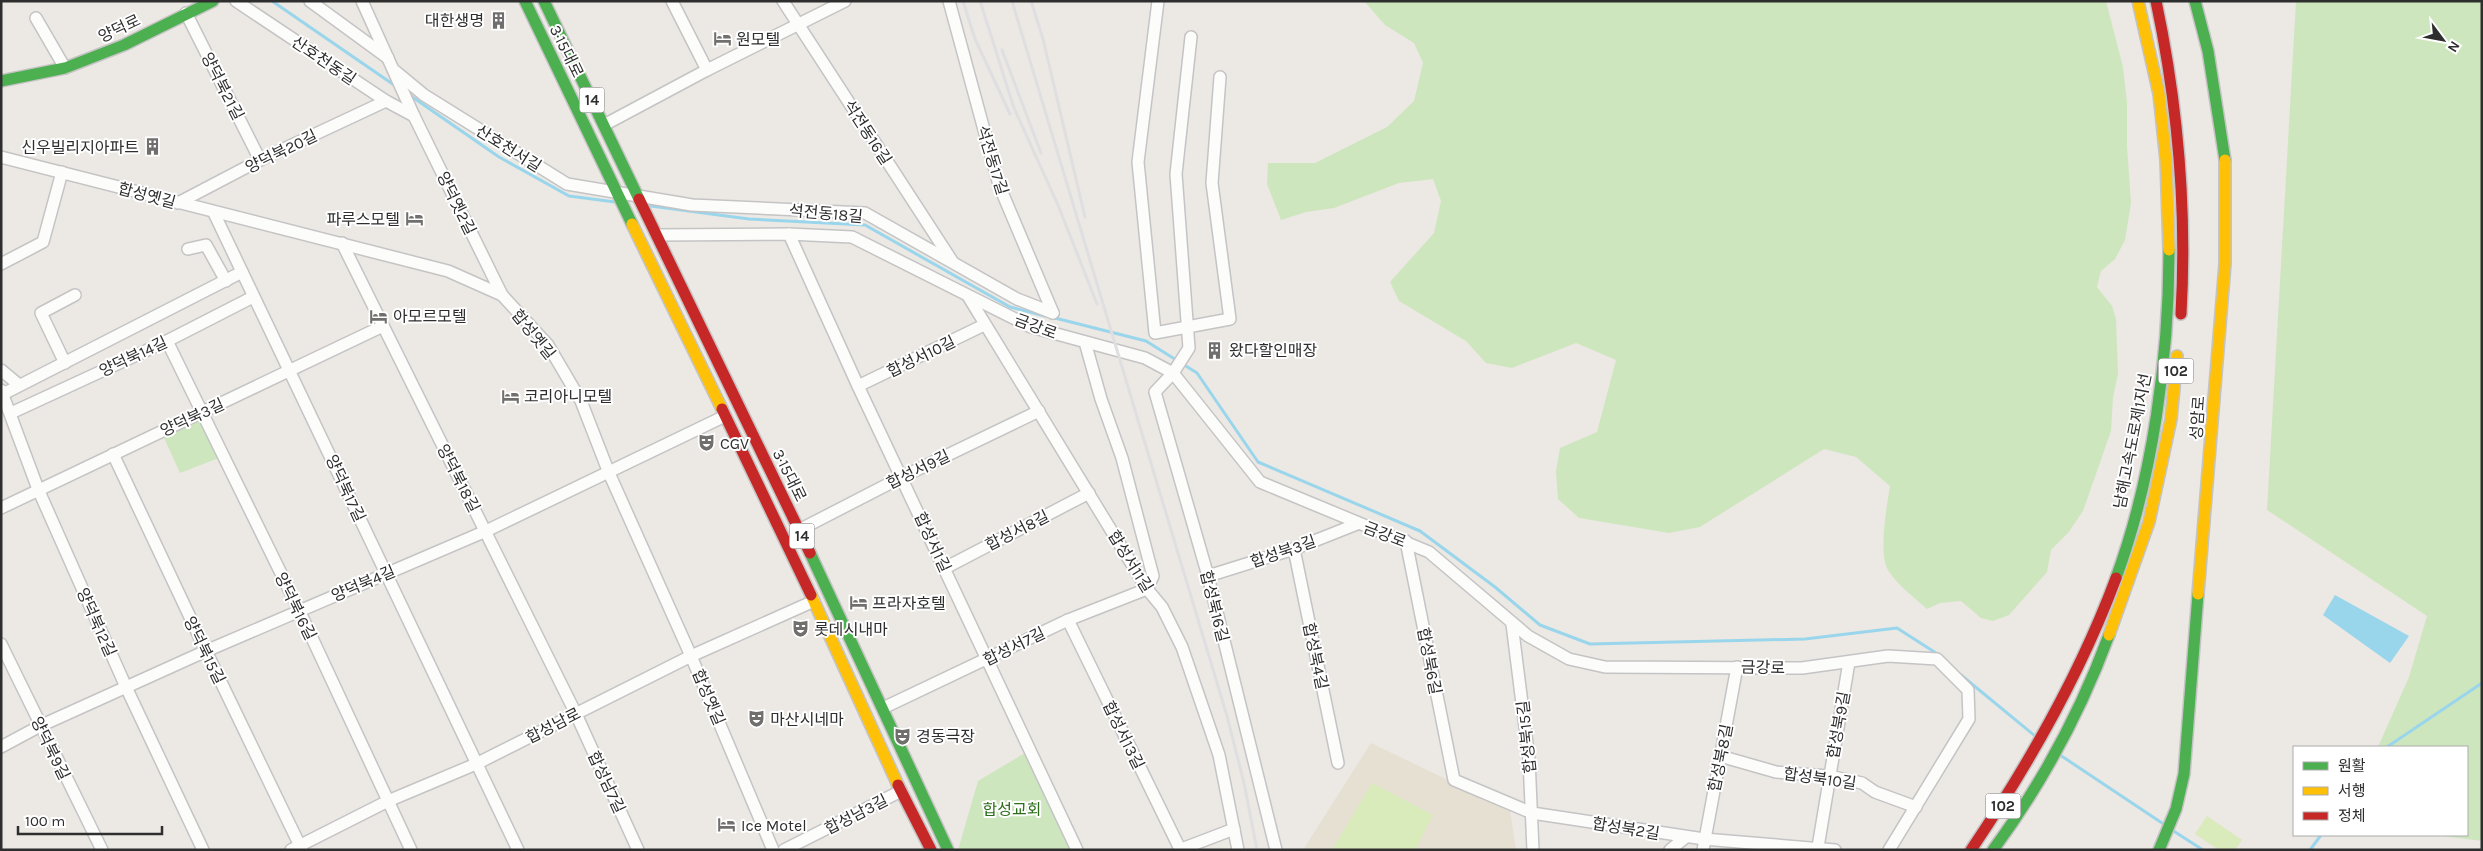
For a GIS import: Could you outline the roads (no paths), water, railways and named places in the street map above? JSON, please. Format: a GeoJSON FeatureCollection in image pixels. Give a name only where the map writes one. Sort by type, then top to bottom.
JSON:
{"type":"FeatureCollection","features":[{"type":"Feature","properties":{"kind":"main road","name":"양덕로"},"geometry":{"type":"LineString","coordinates":[[1,81],[65,68],[124,45],[213,1]]}},
{"type":"Feature","properties":{"kind":"main road","name":"3·15대로"},"geometry":{"type":"LineString","coordinates":[[525,1],[814,601],[900,791],[930,850]]}},
{"type":"Feature","properties":{"kind":"main road","name":"3·15대로"},"geometry":{"type":"LineString","coordinates":[[544,1],[637,197]]}},
{"type":"Feature","properties":{"kind":"main road","name":"남해고속도로제1지선"},"geometry":{"type":"LineString","coordinates":[[1971,850],[2005,802],[2031,760],[2105,605],[2131,531],[2152,442],[2163,368],[2168,305],[2170,225],[2161,104],[2138,1]]}},
{"type":"Feature","properties":{"kind":"main road"},"geometry":{"type":"LineString","coordinates":[[2156,1],[2168,54],[2177,123],[2185,260],[2180,324]]}},
{"type":"Feature","properties":{"kind":"main road","name":"성암로"},"geometry":{"type":"LineString","coordinates":[[2160,847],[2176,809],[2184,774],[2226,264],[2225,159],[2208,51],[2195,1]]}},
{"type":"Feature","properties":{"kind":"main road","name":"14"},"geometry":{"type":"LineString","coordinates":[[637,197],[654,230]]}},
{"type":"Feature","properties":{"kind":"main road","name":"3·15대로"},"geometry":{"type":"LineString","coordinates":[[654,230],[799,530],[948,850]]}},
{"type":"Feature","properties":{"kind":"main road","name":"남해고속도로제1지선"},"geometry":{"type":"LineString","coordinates":[[1993,850],[2018,816],[2070,725],[2103,652],[2132,574],[2149,522],[2171,419],[2179,342]]}},
{"type":"Feature","properties":{"kind":"street","name":"산호천동길"},"geometry":{"type":"LineString","coordinates":[[236,1],[386,101],[414,114]]}},
{"type":"Feature","properties":{"kind":"street"},"geometry":{"type":"LineString","coordinates":[[310,1],[388,58]]}},
{"type":"Feature","properties":{"kind":"street"},"geometry":{"type":"LineString","coordinates":[[362,1],[397,76]]}},
{"type":"Feature","properties":{"kind":"street"},"geometry":{"type":"LineString","coordinates":[[672,1],[707,70]]}},
{"type":"Feature","properties":{"kind":"street","name":"석전동16길"},"geometry":{"type":"LineString","coordinates":[[783,1],[952,263]]}},
{"type":"Feature","properties":{"kind":"street"},"geometry":{"type":"LineString","coordinates":[[604,125],[707,70],[845,1]]}},
{"type":"Feature","properties":{"kind":"street","name":"석전동17길"},"geometry":{"type":"LineString","coordinates":[[949,1],[999,185],[1053,313]]}},
{"type":"Feature","properties":{"kind":"street"},"geometry":{"type":"LineString","coordinates":[[1158,1],[1138,162],[1156,333],[1230,319],[1212,183],[1220,77]]}},
{"type":"Feature","properties":{"kind":"street","name":"양덕북21길"},"geometry":{"type":"LineString","coordinates":[[186,13],[260,160]]}},
{"type":"Feature","properties":{"kind":"street"},"geometry":{"type":"LineString","coordinates":[[36,18],[65,68]]}},
{"type":"Feature","properties":{"kind":"street"},"geometry":{"type":"LineString","coordinates":[[1174,372],[1189,348],[1176,174],[1191,37]]}},
{"type":"Feature","properties":{"kind":"street","name":"산호천서길"},"geometry":{"type":"LineString","coordinates":[[397,76],[424,95],[567,184],[637,197]]}},
{"type":"Feature","properties":{"kind":"street","name":"양덕옛2길"},"geometry":{"type":"LineString","coordinates":[[397,76],[502,295]]}},
{"type":"Feature","properties":{"kind":"street","name":"양덕북20길"},"geometry":{"type":"LineString","coordinates":[[178,203],[260,160],[386,101]]}},
{"type":"Feature","properties":{"kind":"street","name":"합성옛길"},"geometry":{"type":"LineString","coordinates":[[1,157],[214,213],[342,243],[448,271],[502,295],[548,345],[581,401],[609,473],[692,656],[773,850]]}},
{"type":"Feature","properties":{"kind":"street"},"geometry":{"type":"LineString","coordinates":[[1,264],[43,242],[62,172]]}},
{"type":"Feature","properties":{"kind":"street","name":"석전동18길"},"geometry":{"type":"LineString","coordinates":[[637,197],[692,205],[865,213],[1017,299],[1053,313]]}},
{"type":"Feature","properties":{"kind":"street","name":"양덕북17길"},"geometry":{"type":"LineString","coordinates":[[214,213],[518,850]]}},
{"type":"Feature","properties":{"kind":"street","name":"금강로"},"geometry":{"type":"LineString","coordinates":[[654,230],[852,237],[1031,327],[1146,358],[1174,372],[1260,482],[1429,552],[1512,624],[1528,636],[1569,659],[1605,667],[1802,668],[1888,656],[1937,659],[1968,690],[1969,719],[1889,850]]}},
{"type":"Feature","properties":{"kind":"street","name":"합성서1길"},"geometry":{"type":"LineString","coordinates":[[789,234],[858,386],[1077,850]]}},
{"type":"Feature","properties":{"kind":"street","name":"양덕북18길"},"geometry":{"type":"LineString","coordinates":[[342,243],[576,714]]}},
{"type":"Feature","properties":{"kind":"street"},"geometry":{"type":"LineString","coordinates":[[188,249],[206,245],[226,281]]}},
{"type":"Feature","properties":{"kind":"street"},"geometry":{"type":"LineString","coordinates":[[2,392],[19,386],[242,272]]}},
{"type":"Feature","properties":{"kind":"street"},"geometry":{"type":"LineString","coordinates":[[64,362],[41,313],[75,295]]}},
{"type":"Feature","properties":{"kind":"street","name":"합성서11길"},"geometry":{"type":"LineString","coordinates":[[968,296],[1147,589],[1162,607],[1182,647],[1219,755],[1238,850]]}},
{"type":"Feature","properties":{"kind":"street","name":"양덕북14길"},"geometry":{"type":"LineString","coordinates":[[11,413],[167,341],[253,297]]}},
{"type":"Feature","properties":{"kind":"street","name":"합성서10길"},"geometry":{"type":"LineString","coordinates":[[858,386],[984,325]]}},
{"type":"Feature","properties":{"kind":"street","name":"양덕북3길"},"geometry":{"type":"LineString","coordinates":[[1,508],[383,326]]}},
{"type":"Feature","properties":{"kind":"street","name":"양덕북16길"},"geometry":{"type":"LineString","coordinates":[[167,341],[299,610],[411,850]]}},
{"type":"Feature","properties":{"kind":"street"},"geometry":{"type":"LineString","coordinates":[[1085,342],[1100,399],[1122,458],[1152,576],[1147,589]]}},
{"type":"Feature","properties":{"kind":"street"},"geometry":{"type":"LineString","coordinates":[[1,370],[19,386]]}},
{"type":"Feature","properties":{"kind":"street","name":"합성북16길"},"geometry":{"type":"LineString","coordinates":[[1174,372],[1154,392],[1208,576],[1276,850]]}},
{"type":"Feature","properties":{"kind":"street","name":"양덕북12길"},"geometry":{"type":"LineString","coordinates":[[2,392],[38,489],[126,687],[203,850]]}},
{"type":"Feature","properties":{"kind":"street","name":"합성서9길"},"geometry":{"type":"LineString","coordinates":[[799,530],[902,477],[1039,411]]}},
{"type":"Feature","properties":{"kind":"street","name":"양덕북4길"},"geometry":{"type":"LineString","coordinates":[[1,747],[40,726],[126,687],[299,610],[486,531],[725,416]]}},
{"type":"Feature","properties":{"kind":"street","name":"양덕북15길"},"geometry":{"type":"LineString","coordinates":[[113,454],[298,848]]}},
{"type":"Feature","properties":{"kind":"street","name":"합성서8길"},"geometry":{"type":"LineString","coordinates":[[945,568],[1089,493]]}},
{"type":"Feature","properties":{"kind":"street","name":"합성북3길"},"geometry":{"type":"LineString","coordinates":[[1208,576],[1294,549],[1358,524]]}},
{"type":"Feature","properties":{"kind":"street","name":"합성북6길"},"geometry":{"type":"LineString","coordinates":[[1406,542],[1454,780]]}},
{"type":"Feature","properties":{"kind":"street","name":"합성북4길"},"geometry":{"type":"LineString","coordinates":[[1294,549],[1338,762]]}},
{"type":"Feature","properties":{"kind":"street","name":"합성서7길"},"geometry":{"type":"LineString","coordinates":[[883,708],[1068,620],[1147,589]]}},
{"type":"Feature","properties":{"kind":"street","name":"합성남로"},"geometry":{"type":"LineString","coordinates":[[298,848],[388,801],[476,764],[692,656],[814,601]]}},
{"type":"Feature","properties":{"kind":"street","name":"합성서13길"},"geometry":{"type":"LineString","coordinates":[[1068,620],[1179,850]]}},
{"type":"Feature","properties":{"kind":"street","name":"합성북15길"},"geometry":{"type":"LineString","coordinates":[[1512,624],[1529,759],[1533,850]]}},
{"type":"Feature","properties":{"kind":"street","name":"양덕북9길"},"geometry":{"type":"LineString","coordinates":[[1,644],[102,850]]}},
{"type":"Feature","properties":{"kind":"street","name":"합성북9길"},"geometry":{"type":"LineString","coordinates":[[1818,848],[1849,662]]}},
{"type":"Feature","properties":{"kind":"street","name":"합성북8길"},"geometry":{"type":"LineString","coordinates":[[1703,845],[1737,667]]}},
{"type":"Feature","properties":{"kind":"street","name":"합성남7길"},"geometry":{"type":"LineString","coordinates":[[576,714],[638,850]]}},
{"type":"Feature","properties":{"kind":"street","name":"합성북10길"},"geometry":{"type":"LineString","coordinates":[[1720,756],[1776,772],[1829,776],[1862,783],[1875,792],[1916,807]]}},
{"type":"Feature","properties":{"kind":"street","name":"합성북2길"},"geometry":{"type":"LineString","coordinates":[[1454,780],[1532,814],[1686,837],[1703,845],[1835,850]]}},
{"type":"Feature","properties":{"kind":"street","name":"합성남3길"},"geometry":{"type":"LineString","coordinates":[[784,850],[900,791]]}},
{"type":"Feature","properties":{"kind":"street"},"geometry":{"type":"LineString","coordinates":[[1179,850],[1234,829]]}},
{"type":"Feature","properties":{"kind":"street"},"geometry":{"type":"LineString","coordinates":[[1670,850],[1686,837]]}},
{"type":"Feature","properties":{"kind":"water"},"geometry":{"type":"Polygon","coordinates":[[[2335,595],[2409,636],[2390,663],[2323,615],[2335,595]]]}},
{"type":"Feature","properties":{"kind":"waterway"},"geometry":{"type":"LineString","coordinates":[[272,1],[397,87]]}},
{"type":"Feature","properties":{"kind":"waterway"},"geometry":{"type":"LineString","coordinates":[[408,94],[499,157],[569,196],[615,202]]}},
{"type":"Feature","properties":{"kind":"waterway"},"geometry":{"type":"LineString","coordinates":[[651,206],[749,219],[865,225],[1010,307],[1045,316]]}},
{"type":"Feature","properties":{"kind":"waterway"},"geometry":{"type":"LineString","coordinates":[[1051,317],[1146,341],[1197,373],[1258,462],[1420,531],[1495,587],[1540,625],[1590,644],[1805,639],[1897,628],[1936,653]]}},
{"type":"Feature","properties":{"kind":"waterway"},"geometry":{"type":"LineString","coordinates":[[1961,675],[2035,736]]}},
{"type":"Feature","properties":{"kind":"waterway"},"geometry":{"type":"LineString","coordinates":[[2388,746],[2482,683]]}},
{"type":"Feature","properties":{"kind":"waterway"},"geometry":{"type":"LineString","coordinates":[[2060,755],[2165,825]]}},
{"type":"Feature","properties":{"kind":"waterway"},"geometry":{"type":"LineString","coordinates":[[2172,830],[2203,850]]}},
{"type":"Feature","properties":{"kind":"waterway"},"geometry":{"type":"LineString","coordinates":[[2310,850],[2320,836]]}},
{"type":"Feature","properties":{"kind":"railway"},"geometry":{"type":"LineString","coordinates":[[963,1],[975,39],[1010,114]]}},
{"type":"Feature","properties":{"kind":"railway"},"geometry":{"type":"LineString","coordinates":[[980,1],[1014,108],[1058,205],[1097,304]]}},
{"type":"Feature","properties":{"kind":"railway"},"geometry":{"type":"LineString","coordinates":[[1012,1],[1227,716],[1244,783],[1257,850]]}},
{"type":"Feature","properties":{"kind":"railway"},"geometry":{"type":"LineString","coordinates":[[1031,1],[1043,39],[1085,217]]}},
{"type":"Feature","properties":{"kind":"railway"},"geometry":{"type":"LineString","coordinates":[[1002,50],[1041,153]]}},
{"type":"Feature","properties":{"kind":"place","name":"대한생명"},"geometry":{"type":"Point","coordinates":[498,20]}},
{"type":"Feature","properties":{"kind":"place","name":"원모텔"},"geometry":{"type":"Point","coordinates":[722,39]}},
{"type":"Feature","properties":{"kind":"place","name":"신우빌리지아파트"},"geometry":{"type":"Point","coordinates":[153,147]}},
{"type":"Feature","properties":{"kind":"place","name":"파루스모텔"},"geometry":{"type":"Point","coordinates":[414,219]}},
{"type":"Feature","properties":{"kind":"place","name":"아모르모텔"},"geometry":{"type":"Point","coordinates":[379,316]}},
{"type":"Feature","properties":{"kind":"place","name":"왔다할인매장"},"geometry":{"type":"Point","coordinates":[1215,350]}},
{"type":"Feature","properties":{"kind":"place","name":"코리아니모텔"},"geometry":{"type":"Point","coordinates":[510,396]}},
{"type":"Feature","properties":{"kind":"place","name":"CGV"},"geometry":{"type":"Point","coordinates":[706,443]}},
{"type":"Feature","properties":{"kind":"place","name":"프라자호텔"},"geometry":{"type":"Point","coordinates":[858,603]}},
{"type":"Feature","properties":{"kind":"place","name":"롯데시내마"},"geometry":{"type":"Point","coordinates":[800,629]}},
{"type":"Feature","properties":{"kind":"place","name":"마산시네마"},"geometry":{"type":"Point","coordinates":[756,719]}},
{"type":"Feature","properties":{"kind":"place","name":"경동극장"},"geometry":{"type":"Point","coordinates":[902,736]}},
{"type":"Feature","properties":{"kind":"place","name":"Ice Motel"},"geometry":{"type":"Point","coordinates":[727,825]}},
{"type":"Feature","properties":{"kind":"park label","name":"합성교회"},"geometry":{"type":"Point","coordinates":[1012,809]}}]}
